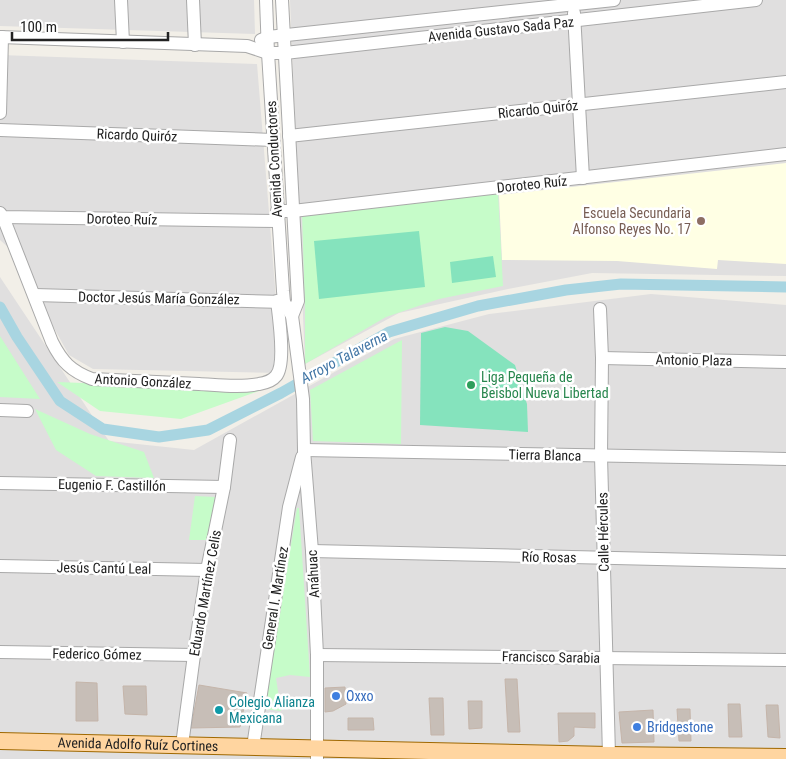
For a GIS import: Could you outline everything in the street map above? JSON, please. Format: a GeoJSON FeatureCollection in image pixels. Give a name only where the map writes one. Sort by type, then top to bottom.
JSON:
{"type":"FeatureCollection","features":[{"type":"Feature","properties":{"kind":"main road","name":"Avenida Adolfo Ruíz Cortines"},"geometry":{"type":"LineString","coordinates":[[0,741],[253,747],[317,754],[786,757]]}},
{"type":"Feature","properties":{"kind":"street"},"geometry":{"type":"LineString","coordinates":[[120,0],[123,42]]}},
{"type":"Feature","properties":{"kind":"street"},"geometry":{"type":"LineString","coordinates":[[193,0],[195,45]]}},
{"type":"Feature","properties":{"kind":"street","name":"Avenida Conductores"},"geometry":{"type":"LineString","coordinates":[[266,0],[278,216],[280,302],[292,316]]}},
{"type":"Feature","properties":{"kind":"street","name":"Avenida Conductores"},"geometry":{"type":"LineString","coordinates":[[282,0],[298,301],[292,316],[303,399]]}},
{"type":"Feature","properties":{"kind":"street","name":"Avenida Gustavo Sada Paz"},"geometry":{"type":"LineString","coordinates":[[247,46],[268,38],[573,2],[614,0]]}},
{"type":"Feature","properties":{"kind":"street","name":"Avenida Gustavo Sada Paz"},"geometry":{"type":"LineString","coordinates":[[1,37],[247,46],[268,53],[285,53],[756,0]]}},
{"type":"Feature","properties":{"kind":"street"},"geometry":{"type":"LineString","coordinates":[[573,2],[583,178]]}},
{"type":"Feature","properties":{"kind":"street"},"geometry":{"type":"LineString","coordinates":[[0,113],[1,37]]}},
{"type":"Feature","properties":{"kind":"street","name":"Ricardo Quiróz"},"geometry":{"type":"LineString","coordinates":[[289,136],[786,82]]}},
{"type":"Feature","properties":{"kind":"street","name":"Ricardo Quiróz"},"geometry":{"type":"LineString","coordinates":[[0,130],[273,140]]}},
{"type":"Feature","properties":{"kind":"street","name":"Doroteo Ruíz"},"geometry":{"type":"LineString","coordinates":[[2,215],[278,216],[293,211],[786,154]]}},
{"type":"Feature","properties":{"kind":"street","name":"Antonio González"},"geometry":{"type":"LineString","coordinates":[[2,215],[52,342],[59,355],[76,372],[92,379],[230,385],[260,384],[276,377],[280,371],[280,302]]}},
{"type":"Feature","properties":{"kind":"street","name":"Doctor Jesús María González"},"geometry":{"type":"LineString","coordinates":[[35,295],[298,301]]}},
{"type":"Feature","properties":{"kind":"street","name":"Calle Hércules"},"geometry":{"type":"LineString","coordinates":[[600,309],[602,358],[601,456],[609,755]]}},
{"type":"Feature","properties":{"kind":"street","name":"Antonio Plaza"},"geometry":{"type":"LineString","coordinates":[[602,358],[786,362]]}},
{"type":"Feature","properties":{"kind":"street","name":"Anáhuac"},"geometry":{"type":"LineString","coordinates":[[303,399],[304,450],[312,551],[317,754]]}},
{"type":"Feature","properties":{"kind":"street"},"geometry":{"type":"LineString","coordinates":[[0,410],[27,411]]}},
{"type":"Feature","properties":{"kind":"street","name":"Eduardo Martínez Celis"},"geometry":{"type":"LineString","coordinates":[[182,745],[207,570],[224,488],[230,440]]}},
{"type":"Feature","properties":{"kind":"street","name":"Tierra Blanca"},"geometry":{"type":"LineString","coordinates":[[304,450],[786,459]]}},
{"type":"Feature","properties":{"kind":"street","name":"General I. Martínez"},"geometry":{"type":"LineString","coordinates":[[253,747],[289,508],[304,450]]}},
{"type":"Feature","properties":{"kind":"street","name":"Eugenio F. Castillón"},"geometry":{"type":"LineString","coordinates":[[0,483],[224,488]]}},
{"type":"Feature","properties":{"kind":"street","name":"Río Rosas"},"geometry":{"type":"LineString","coordinates":[[312,551],[786,562]]}},
{"type":"Feature","properties":{"kind":"street","name":"Jesús Cantú Leal"},"geometry":{"type":"LineString","coordinates":[[0,566],[207,570]]}},
{"type":"Feature","properties":{"kind":"street","name":"Federico Gómez"},"geometry":{"type":"LineString","coordinates":[[0,652],[194,655]]}},
{"type":"Feature","properties":{"kind":"street","name":"Francisco Sarabia"},"geometry":{"type":"LineString","coordinates":[[316,655],[786,660]]}},
{"type":"Feature","properties":{"kind":"shaded area"},"geometry":{"type":"Polygon","coordinates":[[[0,0],[254,0],[255,34],[0,26],[0,0]]]}},
{"type":"Feature","properties":{"kind":"shaded area"},"geometry":{"type":"Polygon","coordinates":[[[290,0],[786,0],[786,276],[592,273],[399,313],[305,364],[290,0]]]}},
{"type":"Feature","properties":{"kind":"shaded area"},"geometry":{"type":"Polygon","coordinates":[[[0,55],[257,64],[282,373],[93,369],[69,355],[10,249],[0,240],[0,55]]]}},
{"type":"Feature","properties":{"kind":"shaded area","name":"Escuela Secundaria Alfonso Reyes No. 17"},"geometry":{"type":"Polygon","coordinates":[[[786,163],[786,264],[718,260],[717,269],[617,261],[502,260],[499,195],[786,163]]]}},
{"type":"Feature","properties":{"kind":"shaded area"},"geometry":{"type":"Polygon","coordinates":[[[0,277],[109,441],[194,450],[394,339],[489,314],[651,294],[786,305],[786,759],[0,759],[0,277]]]}},
{"type":"Feature","properties":{"kind":"green space"},"geometry":{"type":"Polygon","coordinates":[[[498,192],[503,286],[439,299],[386,317],[305,364],[302,213],[498,192]]]}},
{"type":"Feature","properties":{"kind":"green space"},"geometry":{"type":"Polygon","coordinates":[[[419,231],[425,287],[319,299],[314,241],[419,231]]]}},
{"type":"Feature","properties":{"kind":"green space"},"geometry":{"type":"Polygon","coordinates":[[[493,256],[496,277],[452,283],[450,262],[493,256]]]}},
{"type":"Feature","properties":{"kind":"green space","name":"Liga Pequeña de Beisbol Nueva Libertad"},"geometry":{"type":"Polygon","coordinates":[[[445,327],[468,331],[515,365],[527,404],[528,432],[420,425],[421,333],[445,327]]]}},
{"type":"Feature","properties":{"kind":"green space"},"geometry":{"type":"Polygon","coordinates":[[[0,336],[40,399],[0,397],[0,336]]]}},
{"type":"Feature","properties":{"kind":"green space"},"geometry":{"type":"Polygon","coordinates":[[[402,340],[401,444],[313,441],[310,390],[402,340]]]}},
{"type":"Feature","properties":{"kind":"green space"},"geometry":{"type":"Polygon","coordinates":[[[57,382],[259,391],[181,419],[100,411],[57,382]]]}},
{"type":"Feature","properties":{"kind":"green space"},"geometry":{"type":"Polygon","coordinates":[[[35,409],[90,434],[144,452],[154,478],[96,476],[56,450],[35,409]]]}},
{"type":"Feature","properties":{"kind":"green space"},"geometry":{"type":"Polygon","coordinates":[[[195,496],[215,497],[208,540],[189,540],[195,496]]]}},
{"type":"Feature","properties":{"kind":"green space"},"geometry":{"type":"Polygon","coordinates":[[[297,508],[299,508],[310,677],[290,675],[276,678],[281,711],[264,709],[297,508]]]}},
{"type":"Feature","properties":{"kind":"building"},"geometry":{"type":"Polygon","coordinates":[[[505,679],[517,679],[520,732],[508,732],[505,679]]]}},
{"type":"Feature","properties":{"kind":"building"},"geometry":{"type":"Polygon","coordinates":[[[76,682],[97,683],[98,721],[76,721],[76,682]]]}},
{"type":"Feature","properties":{"kind":"building","name":"Colegio Alianza Mexicana"},"geometry":{"type":"Polygon","coordinates":[[[199,685],[247,693],[240,727],[191,728],[199,685]]]}},
{"type":"Feature","properties":{"kind":"building"},"geometry":{"type":"Polygon","coordinates":[[[123,686],[146,686],[147,715],[125,714],[123,686]]]}},
{"type":"Feature","properties":{"kind":"building","name":"Oxxo"},"geometry":{"type":"Polygon","coordinates":[[[345,687],[346,704],[333,711],[325,712],[325,688],[345,687]]]}},
{"type":"Feature","properties":{"kind":"building"},"geometry":{"type":"Polygon","coordinates":[[[429,698],[443,698],[444,735],[431,735],[429,698]]]}},
{"type":"Feature","properties":{"kind":"building"},"geometry":{"type":"Polygon","coordinates":[[[468,701],[482,701],[482,728],[469,729],[468,701]]]}},
{"type":"Feature","properties":{"kind":"building"},"geometry":{"type":"Polygon","coordinates":[[[728,704],[740,704],[742,737],[729,737],[728,704]]]}},
{"type":"Feature","properties":{"kind":"building"},"geometry":{"type":"Polygon","coordinates":[[[766,705],[778,705],[780,738],[768,737],[766,705]]]}},
{"type":"Feature","properties":{"kind":"building"},"geometry":{"type":"Polygon","coordinates":[[[677,709],[690,709],[691,741],[679,741],[677,709]]]}},
{"type":"Feature","properties":{"kind":"building","name":"Bridgestone"},"geometry":{"type":"Polygon","coordinates":[[[653,710],[654,742],[622,743],[619,712],[653,710]]]}},
{"type":"Feature","properties":{"kind":"building"},"geometry":{"type":"Polygon","coordinates":[[[558,713],[595,713],[595,728],[574,727],[574,736],[568,741],[559,742],[558,713]]]}},
{"type":"Feature","properties":{"kind":"building"},"geometry":{"type":"Polygon","coordinates":[[[348,718],[373,718],[374,730],[348,730],[348,718]]]}},
{"type":"Feature","properties":{"kind":"waterway","name":"Arroyo Talaverna"},"geometry":{"type":"LineString","coordinates":[[0,307],[17,337],[60,401],[103,429],[159,437],[208,430],[281,393],[389,332],[478,306],[566,290],[621,284],[786,287]]}},
{"type":"Feature","properties":{"kind":"place","name":"Escuela Secundaria Alfonso Reyes No. 17"},"geometry":{"type":"Point","coordinates":[701,221]}},
{"type":"Feature","properties":{"kind":"place","name":"Liga Pequeña de Beisbol Nueva Libertad"},"geometry":{"type":"Point","coordinates":[471,385]}},
{"type":"Feature","properties":{"kind":"place","name":"Oxxo"},"geometry":{"type":"Point","coordinates":[336,696]}},
{"type":"Feature","properties":{"kind":"place","name":"Colegio Alianza Mexicana"},"geometry":{"type":"Point","coordinates":[219,710]}},
{"type":"Feature","properties":{"kind":"place","name":"Bridgestone"},"geometry":{"type":"Point","coordinates":[637,727]}}]}
